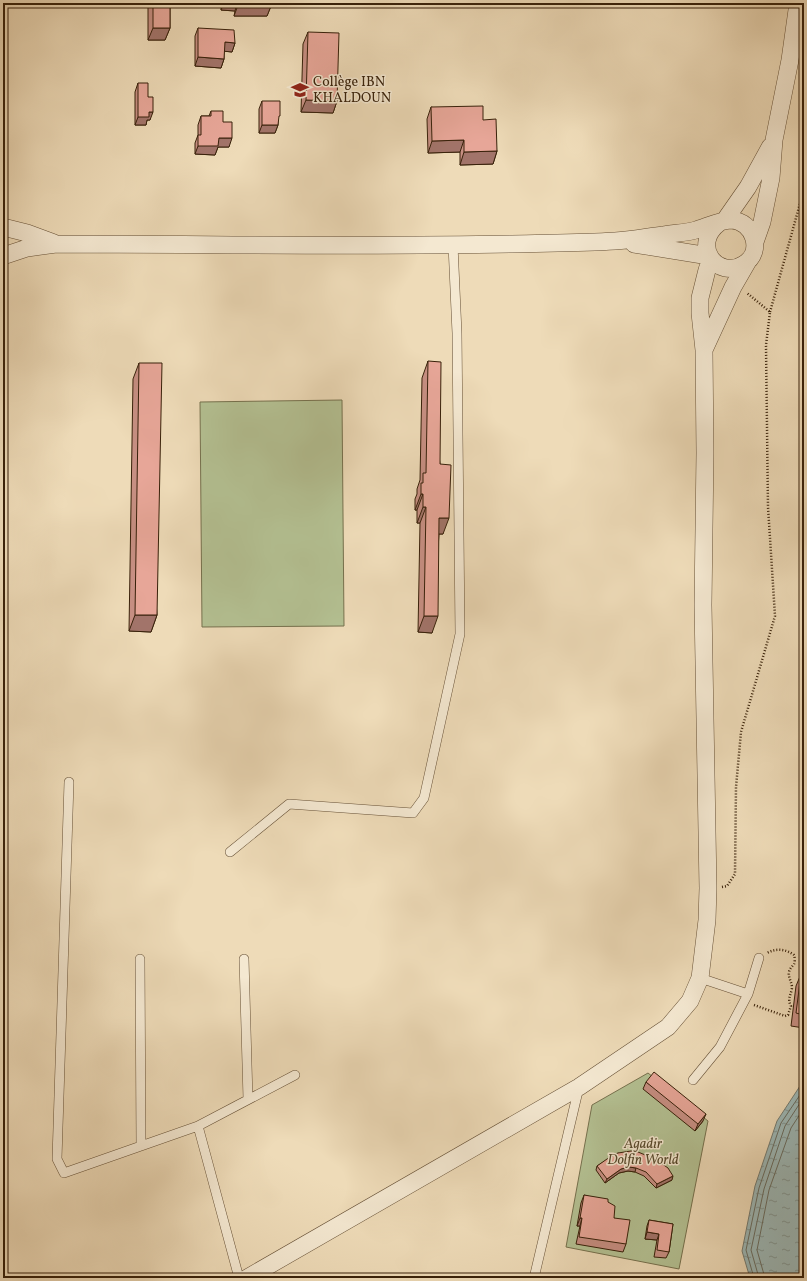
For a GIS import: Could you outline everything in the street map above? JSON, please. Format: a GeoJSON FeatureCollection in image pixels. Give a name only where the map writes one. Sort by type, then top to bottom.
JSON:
{"type":"FeatureCollection","features":[{"type":"Feature","properties":{"kind":"street"},"geometry":{"type":"LineString","coordinates":[[755,242],[762,222],[771,178],[774,140],[790,60],[798,3]]}},
{"type":"Feature","properties":{"kind":"street"},"geometry":{"type":"LineString","coordinates":[[748,261],[743,265],[729,268],[716,264],[710,257],[706,244],[707,237],[710,232],[722,222],[748,187],[774,140]]}},
{"type":"Feature","properties":{"kind":"street"},"geometry":{"type":"LineString","coordinates":[[3,256],[27,248],[56,244],[453,245],[616,241],[677,232],[691,232],[722,222],[732,220],[739,221],[750,229],[754,236],[755,249],[733,287],[704,350]]}},
{"type":"Feature","properties":{"kind":"street"},"geometry":{"type":"LineString","coordinates":[[3,227],[27,233],[56,244]]}},
{"type":"Feature","properties":{"kind":"street"},"geometry":{"type":"LineString","coordinates":[[616,241],[710,257]]}},
{"type":"Feature","properties":{"kind":"street"},"geometry":{"type":"LineString","coordinates":[[247,1278],[579,1087],[668,1027],[690,1001],[700,978],[707,920],[708,888],[703,605],[706,453],[704,350],[700,298],[710,257]]}},
{"type":"Feature","properties":{"kind":"lane"},"geometry":{"type":"LineString","coordinates":[[230,852],[289,804],[413,813],[424,798],[460,634],[456,333],[453,245]]}},
{"type":"Feature","properties":{"kind":"lane"},"geometry":{"type":"LineString","coordinates":[[69,782],[57,1159],[64,1172],[198,1126],[294,1075]]}},
{"type":"Feature","properties":{"kind":"lane"},"geometry":{"type":"LineString","coordinates":[[693,1080],[720,1048],[746,997],[759,958]]}},
{"type":"Feature","properties":{"kind":"lane"},"geometry":{"type":"LineString","coordinates":[[140,959],[141,1146]]}},
{"type":"Feature","properties":{"kind":"lane"},"geometry":{"type":"LineString","coordinates":[[244,959],[248,1099]]}},
{"type":"Feature","properties":{"kind":"lane"},"geometry":{"type":"LineString","coordinates":[[700,978],[746,997]]}},
{"type":"Feature","properties":{"kind":"lane"},"geometry":{"type":"LineString","coordinates":[[534,1278],[579,1087]]}},
{"type":"Feature","properties":{"kind":"lane"},"geometry":{"type":"LineString","coordinates":[[198,1126],[239,1278]]}},
{"type":"Feature","properties":{"kind":"path"},"geometry":{"type":"LineString","coordinates":[[708,888],[727,886],[735,874],[736,787],[741,732],[774,616],[768,507],[766,345],[770,312],[804,189]]}},
{"type":"Feature","properties":{"kind":"path"},"geometry":{"type":"LineString","coordinates":[[744,290],[770,312]]}},
{"type":"Feature","properties":{"kind":"path"},"geometry":{"type":"LineString","coordinates":[[746,997],[780,1015],[785,1016],[788,1015],[792,1006],[789,997],[792,988],[789,973],[790,968],[794,964],[794,955],[788,951],[777,950],[770,951],[759,958]]}},
{"type":"Feature","properties":{"kind":"green space"},"geometry":{"type":"Polygon","coordinates":[[[342,400],[344,626],[202,627],[200,402],[342,400]]]}},
{"type":"Feature","properties":{"kind":"green space","name":"Agadir Dolfin World"},"geometry":{"type":"Polygon","coordinates":[[[648,1073],[708,1121],[679,1269],[566,1247],[592,1105],[648,1073]]]}},
{"type":"Feature","properties":{"kind":"water"},"geometry":{"type":"Polygon","coordinates":[[[804,1085],[804,1278],[750,1278],[742,1251],[755,1186],[777,1121],[800,1086],[804,1085]]]}},
{"type":"Feature","properties":{"kind":"building"},"geometry":{"type":"Polygon","coordinates":[[[153,3],[170,3],[170,28],[153,28],[153,3]]]}},
{"type":"Feature","properties":{"kind":"building"},"geometry":{"type":"Polygon","coordinates":[[[238,3],[271,3],[271,6],[238,5],[238,3]]]}},
{"type":"Feature","properties":{"kind":"building"},"geometry":{"type":"Polygon","coordinates":[[[198,28],[234,30],[235,43],[225,42],[224,59],[198,57],[198,28]]]}},
{"type":"Feature","properties":{"kind":"building"},"geometry":{"type":"Polygon","coordinates":[[[308,32],[339,33],[337,101],[306,100],[308,32]]]}},
{"type":"Feature","properties":{"kind":"building"},"geometry":{"type":"Polygon","coordinates":[[[138,83],[148,83],[148,97],[153,97],[153,112],[149,112],[149,117],[138,117],[138,83]]]}},
{"type":"Feature","properties":{"kind":"building"},"geometry":{"type":"Polygon","coordinates":[[[262,101],[280,101],[280,116],[278,125],[262,125],[262,101]]]}},
{"type":"Feature","properties":{"kind":"building"},"geometry":{"type":"Polygon","coordinates":[[[483,106],[483,120],[496,119],[497,151],[464,152],[464,140],[432,141],[431,107],[483,106]]]}},
{"type":"Feature","properties":{"kind":"building"},"geometry":{"type":"Polygon","coordinates":[[[211,111],[223,111],[223,122],[232,122],[232,138],[219,138],[218,146],[198,146],[198,135],[201,135],[201,116],[211,116],[211,111]]]}},
{"type":"Feature","properties":{"kind":"building"},"geometry":{"type":"Polygon","coordinates":[[[428,361],[441,362],[440,464],[451,465],[449,518],[439,518],[438,616],[424,616],[426,507],[423,507],[421,483],[423,483],[423,473],[426,473],[428,361]]]}},
{"type":"Feature","properties":{"kind":"building"},"geometry":{"type":"Polygon","coordinates":[[[139,363],[162,363],[157,615],[135,615],[139,363]]]}},
{"type":"Feature","properties":{"kind":"building"},"geometry":{"type":"Polygon","coordinates":[[[804,973],[804,1015],[796,1013],[801,974],[804,973]]]}},
{"type":"Feature","properties":{"kind":"building"},"geometry":{"type":"Polygon","coordinates":[[[654,1072],[706,1114],[698,1124],[646,1082],[654,1072]]]}},
{"type":"Feature","properties":{"kind":"building"},"geometry":{"type":"Polygon","coordinates":[[[631,1151],[638,1152],[655,1159],[668,1168],[673,1176],[657,1184],[646,1172],[629,1167],[621,1169],[607,1179],[597,1166],[618,1153],[631,1151]]]}},
{"type":"Feature","properties":{"kind":"building"},"geometry":{"type":"Polygon","coordinates":[[[584,1195],[608,1199],[608,1202],[615,1206],[614,1218],[630,1220],[626,1244],[579,1237],[582,1218],[580,1218],[584,1195]]]}},
{"type":"Feature","properties":{"kind":"building"},"geometry":{"type":"Polygon","coordinates":[[[649,1220],[673,1224],[669,1252],[657,1250],[659,1234],[647,1232],[649,1220]]]}},
{"type":"Feature","properties":{"kind":"place","name":"Collège IBN KHALDOUN"},"geometry":{"type":"Point","coordinates":[300,90]}}]}
